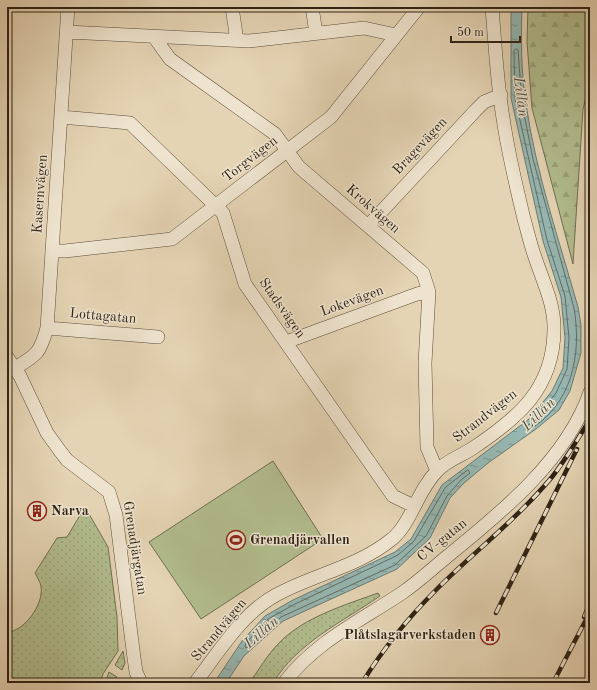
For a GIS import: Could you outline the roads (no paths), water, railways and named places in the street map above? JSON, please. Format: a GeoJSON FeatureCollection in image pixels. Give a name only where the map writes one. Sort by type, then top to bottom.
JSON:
{"type":"FeatureCollection","features":[{"type":"Feature","properties":{"kind":"street","name":"Kasernvägen"},"geometry":{"type":"LineString","coordinates":[[15,368],[35,356],[43,344],[47,328],[68,7]]}},
{"type":"Feature","properties":{"kind":"street"},"geometry":{"type":"LineString","coordinates":[[232,7],[237,41]]}},
{"type":"Feature","properties":{"kind":"street"},"geometry":{"type":"LineString","coordinates":[[312,7],[316,33]]}},
{"type":"Feature","properties":{"kind":"street","name":"Torgvägen"},"geometry":{"type":"LineString","coordinates":[[52,251],[65,251],[172,239],[331,117],[419,7]]}},
{"type":"Feature","properties":{"kind":"street","name":"Strandvägen"},"geometry":{"type":"LineString","coordinates":[[195,683],[238,627],[262,603],[290,587],[355,562],[377,549],[401,530],[425,486],[437,471],[490,436],[520,412],[529,403],[543,381],[551,357],[554,330],[551,302],[528,236],[503,120],[492,7]]}},
{"type":"Feature","properties":{"kind":"street"},"geometry":{"type":"LineString","coordinates":[[67,32],[237,41],[249,41],[364,28],[396,35]]}},
{"type":"Feature","properties":{"kind":"street","name":"Krokvägen"},"geometry":{"type":"LineString","coordinates":[[154,37],[170,59],[275,134],[299,167],[423,273],[429,292],[425,364],[427,447],[437,471]]}},
{"type":"Feature","properties":{"kind":"street","name":"Bragevägen"},"geometry":{"type":"LineString","coordinates":[[368,226],[484,102],[501,95]]}},
{"type":"Feature","properties":{"kind":"street","name":"Stadsvägen"},"geometry":{"type":"LineString","coordinates":[[61,117],[130,123],[223,213],[245,284],[394,496],[414,506]]}},
{"type":"Feature","properties":{"kind":"street","name":"Lokevägen"},"geometry":{"type":"LineString","coordinates":[[286,342],[417,294],[429,292]]}},
{"type":"Feature","properties":{"kind":"street","name":"Lottagatan"},"geometry":{"type":"LineString","coordinates":[[47,328],[158,337]]}},
{"type":"Feature","properties":{"kind":"street","name":"Grenadjärgatan"},"geometry":{"type":"LineString","coordinates":[[7,357],[20,376],[47,433],[57,447],[68,460],[109,492],[115,507],[134,658],[140,683]]}},
{"type":"Feature","properties":{"kind":"street","name":"CV-gatan"},"geometry":{"type":"LineString","coordinates":[[284,683],[298,665],[329,639],[403,592],[502,510],[527,485],[562,444],[582,411],[590,392]]}},
{"type":"Feature","properties":{"kind":"water","name":"Lillån"},"geometry":{"type":"Polygon","coordinates":[[[511,7],[522,7],[522,68],[530,130],[542,181],[578,307],[581,325],[581,353],[570,391],[559,410],[536,429],[488,463],[464,483],[450,498],[430,538],[397,569],[283,621],[244,656],[226,683],[214,683],[242,641],[265,616],[293,600],[395,552],[411,539],[442,485],[529,419],[552,391],[563,368],[565,338],[561,297],[543,241],[511,98],[511,7]]]}},
{"type":"Feature","properties":{"kind":"railway"},"geometry":{"type":"LineString","coordinates":[[362,683],[387,646],[426,601],[450,576],[524,507],[552,477],[590,419]]}},
{"type":"Feature","properties":{"kind":"railway"},"geometry":{"type":"LineString","coordinates":[[496,613],[577,449]]}},
{"type":"Feature","properties":{"kind":"railway"},"geometry":{"type":"LineString","coordinates":[[584,617],[590,602]]}},
{"type":"Feature","properties":{"kind":"railway"},"geometry":{"type":"LineString","coordinates":[[553,683],[590,612]]}},
{"type":"Feature","properties":{"kind":"place","name":"Narva"},"geometry":{"type":"Point","coordinates":[37,511]}},
{"type":"Feature","properties":{"kind":"place","name":"Grenadjärvallen"},"geometry":{"type":"Point","coordinates":[236,540]}},
{"type":"Feature","properties":{"kind":"place","name":"Plåtslagarverkstaden"},"geometry":{"type":"Point","coordinates":[490,635]}}]}
